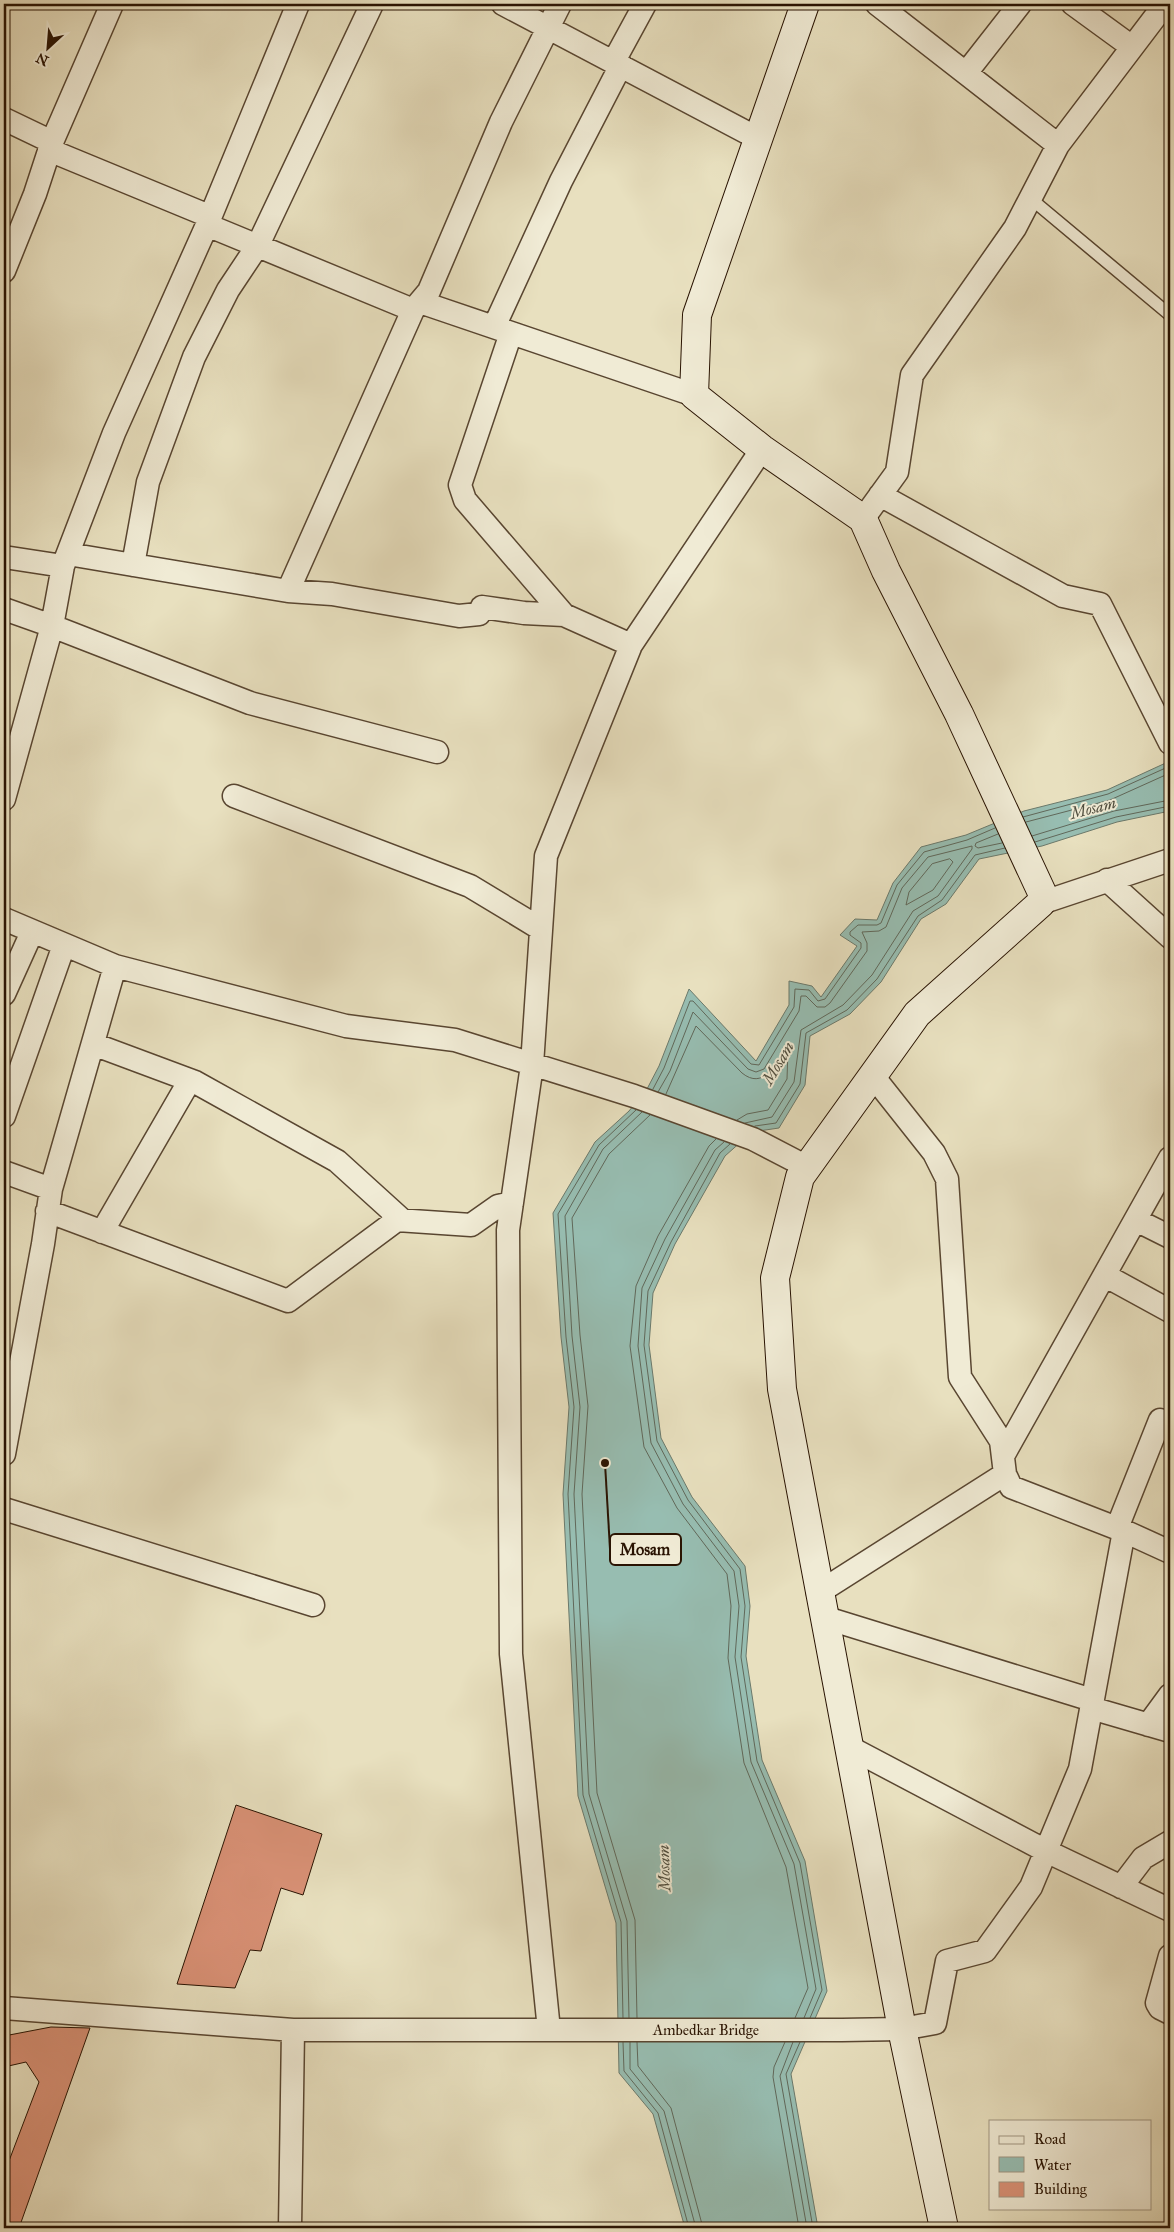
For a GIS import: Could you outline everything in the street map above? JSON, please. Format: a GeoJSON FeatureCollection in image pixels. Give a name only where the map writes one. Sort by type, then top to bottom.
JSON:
{"type":"FeatureCollection","features":[{"type":"Feature","properties":{"kind":"street"},"geometry":{"type":"LineString","coordinates":[[4,272],[51,146],[112,4]]}},
{"type":"Feature","properties":{"kind":"street"},"geometry":{"type":"LineString","coordinates":[[4,799],[52,626],[65,560],[114,433],[208,220],[298,4]]}},
{"type":"Feature","properties":{"kind":"street"},"geometry":{"type":"LineString","coordinates":[[133,565],[148,482],[194,357],[228,290],[258,245],[372,4]]}},
{"type":"Feature","properties":{"kind":"street"},"geometry":{"type":"LineString","coordinates":[[504,4],[759,139]]}},
{"type":"Feature","properties":{"kind":"street"},"geometry":{"type":"LineString","coordinates":[[288,591],[416,306],[430,291],[501,122],[560,4]]}},
{"type":"Feature","properties":{"kind":"street"},"geometry":{"type":"LineString","coordinates":[[564,615],[465,500],[460,485],[503,330],[561,181],[645,4]]}},
{"type":"Feature","properties":{"kind":"street"},"geometry":{"type":"LineString","coordinates":[[694,395],[697,315],[805,4]]}},
{"type":"Feature","properties":{"kind":"street"},"geometry":{"type":"LineString","coordinates":[[966,73],[1020,4]]}},
{"type":"Feature","properties":{"kind":"street"},"geometry":{"type":"LineString","coordinates":[[1073,4],[1132,47]]}},
{"type":"Feature","properties":{"kind":"street"},"geometry":{"type":"LineString","coordinates":[[863,519],[896,472],[912,375],[1015,228],[1058,145],[1165,4]]}},
{"type":"Feature","properties":{"kind":"street"},"geometry":{"type":"LineString","coordinates":[[888,7],[966,73],[1058,145]]}},
{"type":"Feature","properties":{"kind":"street"},"geometry":{"type":"LineString","coordinates":[[4,119],[51,146],[258,245],[416,306],[503,330],[694,395],[762,449],[863,519],[886,571],[960,714],[1043,900]]}},
{"type":"Feature","properties":{"kind":"street"},"geometry":{"type":"LineString","coordinates":[[560,2030],[511,1654],[508,1230],[532,1065],[546,856],[631,645],[762,449]]}},
{"type":"Feature","properties":{"kind":"street"},"geometry":{"type":"LineString","coordinates":[[880,495],[1063,596],[1097,602],[1104,610],[1170,743]]}},
{"type":"Feature","properties":{"kind":"street"},"geometry":{"type":"LineString","coordinates":[[4,557],[133,565],[288,591],[332,594],[459,616],[479,614],[482,608],[564,615],[631,645]]}},
{"type":"Feature","properties":{"kind":"street"},"geometry":{"type":"LineString","coordinates":[[4,609],[250,703],[437,752]]}},
{"type":"Feature","properties":{"kind":"street"},"geometry":{"type":"LineString","coordinates":[[234,796],[470,886],[541,929]]}},
{"type":"Feature","properties":{"kind":"street"},"geometry":{"type":"LineString","coordinates":[[944,2228],[902,2029],[782,1389],[775,1278],[800,1177],[917,1014],[1043,900],[1170,860]]}},
{"type":"Feature","properties":{"kind":"street"},"geometry":{"type":"LineString","coordinates":[[1107,880],[1170,937]]}},
{"type":"Feature","properties":{"kind":"street"},"geometry":{"type":"LineString","coordinates":[[4,919],[115,966],[346,1026],[455,1040],[634,1096],[753,1140],[807,1167]]}},
{"type":"Feature","properties":{"kind":"street"},"geometry":{"type":"LineString","coordinates":[[4,994],[32,932]]}},
{"type":"Feature","properties":{"kind":"street"},"geometry":{"type":"LineString","coordinates":[[4,1116],[64,945]]}},
{"type":"Feature","properties":{"kind":"street"},"geometry":{"type":"LineString","coordinates":[[4,1454],[6,1425],[48,1211],[50,1189],[115,966]]}},
{"type":"Feature","properties":{"kind":"street"},"geometry":{"type":"LineString","coordinates":[[93,1044],[190,1080],[337,1162],[402,1220]]}},
{"type":"Feature","properties":{"kind":"street"},"geometry":{"type":"LineString","coordinates":[[873,1076],[934,1153],[947,1179],[960,1377],[1001,1441],[1004,1465],[1011,1487],[1170,1552]]}},
{"type":"Feature","properties":{"kind":"street"},"geometry":{"type":"LineString","coordinates":[[102,1232],[190,1080]]}},
{"type":"Feature","properties":{"kind":"street"},"geometry":{"type":"LineString","coordinates":[[821,1605],[1004,1465],[1170,1158]]}},
{"type":"Feature","properties":{"kind":"street"},"geometry":{"type":"LineString","coordinates":[[4,1172],[50,1189]]}},
{"type":"Feature","properties":{"kind":"street"},"geometry":{"type":"LineString","coordinates":[[48,1211],[288,1301],[397,1220],[471,1225],[498,1206],[512,1203]]}},
{"type":"Feature","properties":{"kind":"street"},"geometry":{"type":"LineString","coordinates":[[1136,1220],[1170,1237]]}},
{"type":"Feature","properties":{"kind":"street"},"geometry":{"type":"LineString","coordinates":[[1106,1276],[1170,1311]]}},
{"type":"Feature","properties":{"kind":"street"},"geometry":{"type":"LineString","coordinates":[[1046,1851],[1080,1769],[1120,1530],[1160,1420]]}},
{"type":"Feature","properties":{"kind":"street"},"geometry":{"type":"LineString","coordinates":[[4,1508],[313,1605]]}},
{"type":"Feature","properties":{"kind":"street"},"geometry":{"type":"LineString","coordinates":[[821,1605],[1148,1725],[1170,1731]]}},
{"type":"Feature","properties":{"kind":"street"},"geometry":{"type":"LineString","coordinates":[[1148,1725],[1170,1695]]}},
{"type":"Feature","properties":{"kind":"street"},"geometry":{"type":"LineString","coordinates":[[848,1746],[1046,1851],[1170,1910]]}},
{"type":"Feature","properties":{"kind":"street"},"geometry":{"type":"LineString","coordinates":[[1121,1887],[1143,1858],[1170,1842]]}},
{"type":"Feature","properties":{"kind":"street","name":"Ambedkar Bridge"},"geometry":{"type":"LineString","coordinates":[[4,2008],[294,2030],[902,2029],[935,2022],[947,1961],[986,1951],[1031,1887],[1046,1851]]}},
{"type":"Feature","properties":{"kind":"street"},"geometry":{"type":"LineString","coordinates":[[1170,1956],[1157,2003],[1160,2008],[1170,2013]]}},
{"type":"Feature","properties":{"kind":"street"},"geometry":{"type":"LineString","coordinates":[[290,2228],[294,2030]]}},
{"type":"Feature","properties":{"kind":"lane"},"geometry":{"type":"LineString","coordinates":[[1030,198],[1170,316]]}},
{"type":"Feature","properties":{"kind":"water"},"geometry":{"type":"Polygon","coordinates":[[[1170,761],[1170,811],[1117,822],[1042,846],[979,859],[946,904],[921,919],[881,982],[850,1014],[810,1036],[805,1085],[779,1128],[752,1132],[725,1156],[675,1244],[653,1293],[649,1345],[661,1438],[692,1497],[745,1566],[750,1606],[746,1656],[762,1760],[805,1861],[827,1991],[791,2074],[818,2228],[685,2228],[653,2114],[619,2073],[616,1923],[578,1796],[563,1494],[569,1407],[561,1337],[553,1213],[595,1142],[629,1111],[647,1089],[659,1066],[689,989],[756,1061],[789,1005],[789,981],[812,986],[821,997],[857,946],[840,935],[855,919],[877,920],[893,883],[921,847],[966,835],[1024,811],[1107,790],[1170,761]]]}},
{"type":"Feature","properties":{"kind":"building"},"geometry":{"type":"Polygon","coordinates":[[[236,1805],[322,1834],[303,1895],[281,1888],[261,1951],[250,1950],[235,1988],[177,1984],[236,1805]]]}},
{"type":"Feature","properties":{"kind":"building"},"geometry":{"type":"Polygon","coordinates":[[[51,2027],[90,2028],[19,2228],[4,2228],[4,2174],[39,2082],[26,2062],[4,2067],[4,2036],[51,2027]]]}},
{"type":"Feature","properties":{"kind":"place","name":"Mosam"},"geometry":{"type":"Point","coordinates":[605,1463]}}]}
